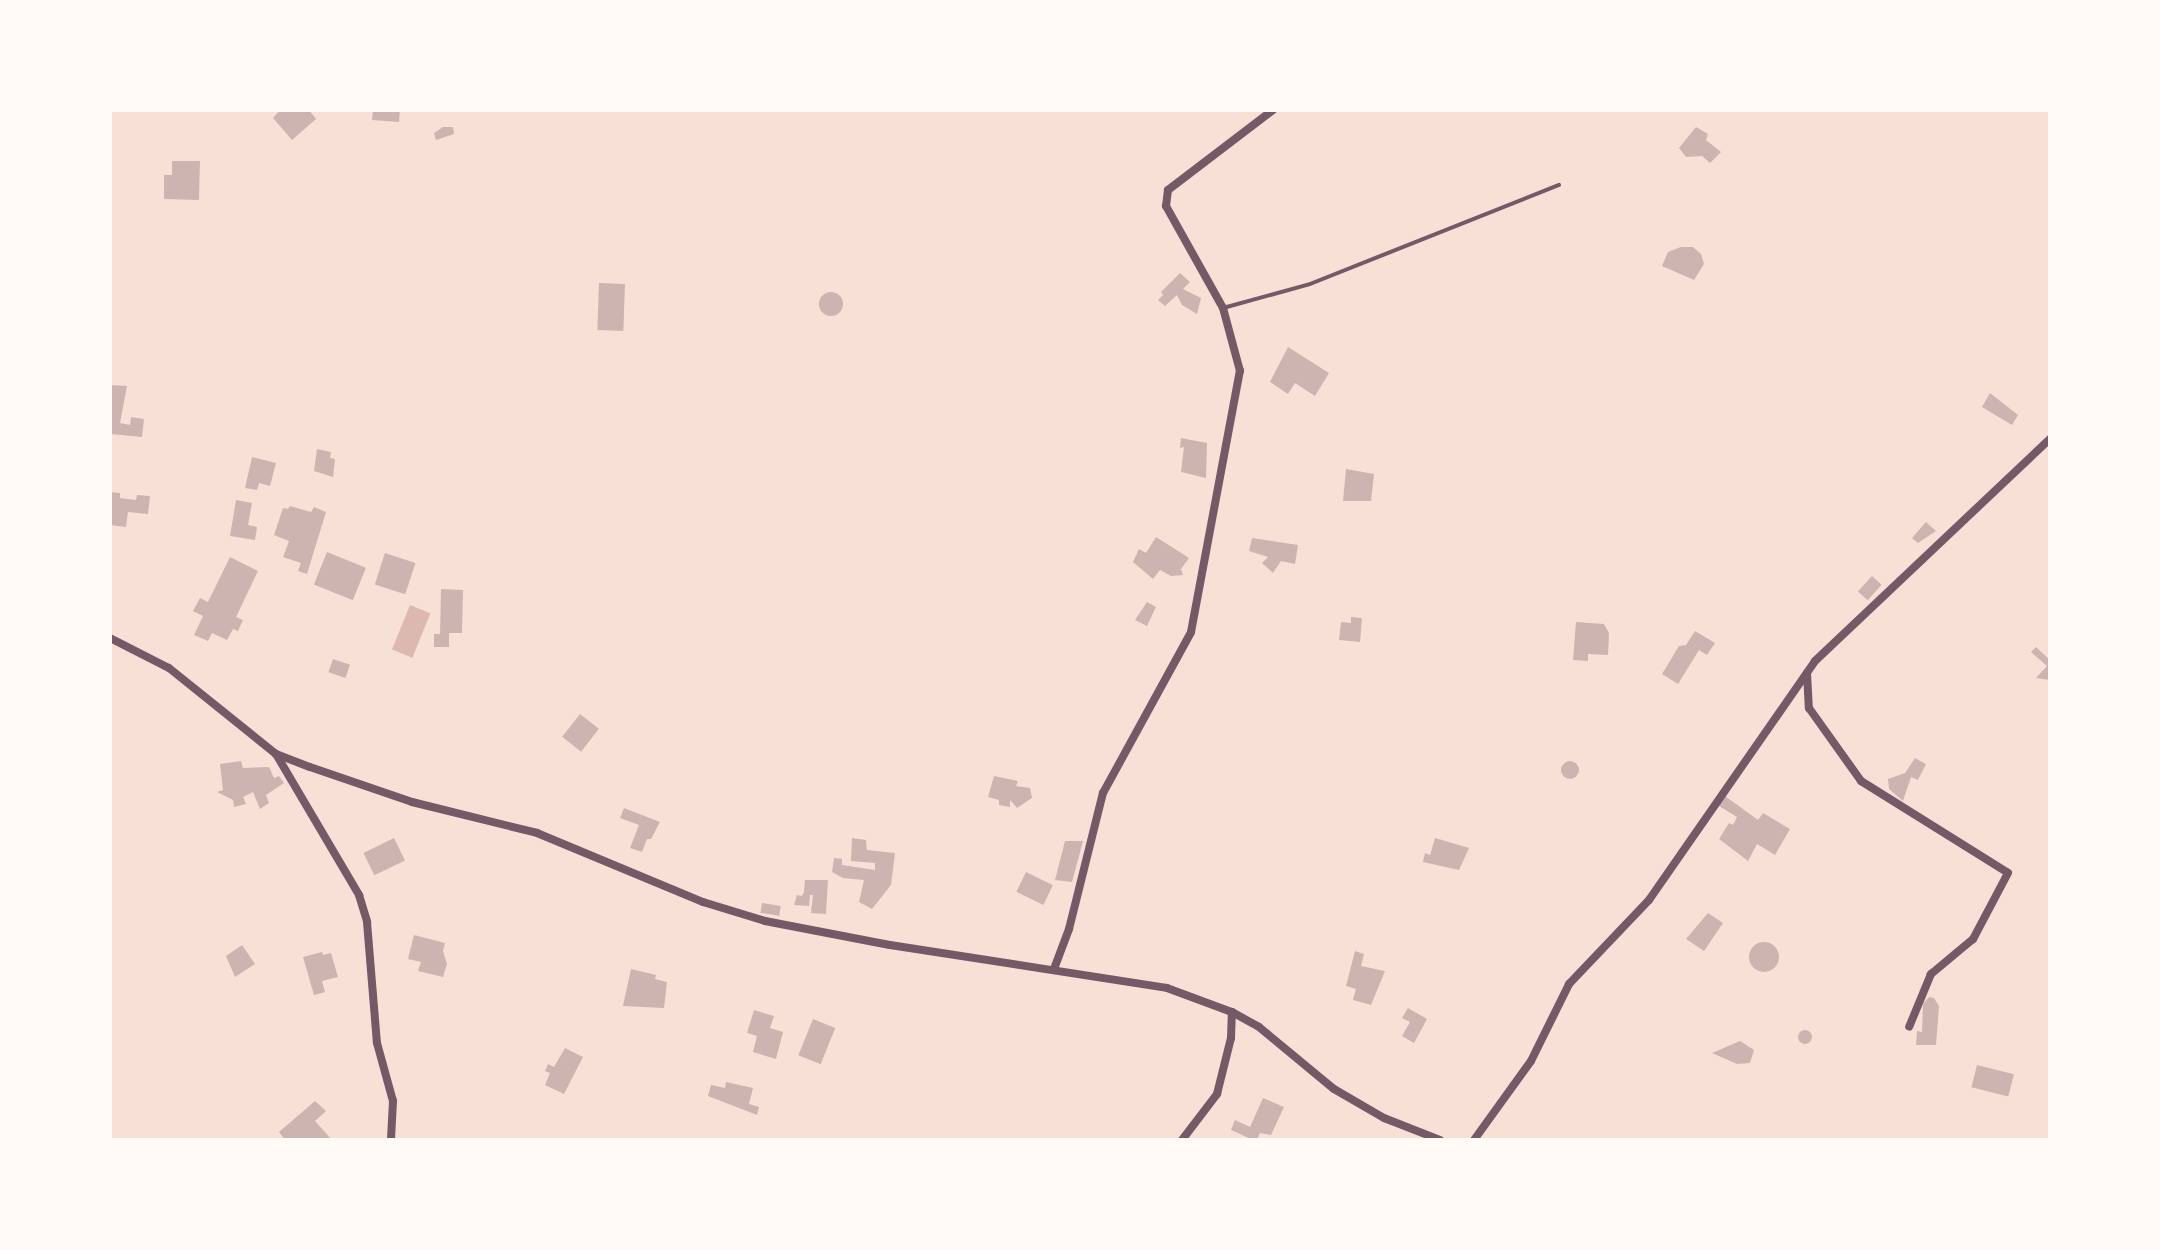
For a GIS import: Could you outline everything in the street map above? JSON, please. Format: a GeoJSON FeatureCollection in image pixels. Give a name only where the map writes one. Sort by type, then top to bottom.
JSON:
{"type":"FeatureCollection","features":[{"type":"Feature","properties":{"kind":"street"},"geometry":{"type":"LineString","coordinates":[[1054,969],[1069,929],[1103,793],[1191,632],[1240,371],[1223,308],[1166,206],[1168,190],[1273,110]]}},
{"type":"Feature","properties":{"kind":"street"},"geometry":{"type":"LineString","coordinates":[[1474,1140],[1531,1061],[1569,984],[1649,900],[1807,672],[2050,439]]}},
{"type":"Feature","properties":{"kind":"street"},"geometry":{"type":"LineString","coordinates":[[110,638],[169,668],[276,754],[412,802],[537,833],[703,902],[765,921],[890,945],[1167,988],[1232,1012],[1259,1027],[1334,1089],[1384,1118],[1440,1140]]}},
{"type":"Feature","properties":{"kind":"street"},"geometry":{"type":"LineString","coordinates":[[1807,672],[1809,708],[1861,781],[2008,873],[1973,939],[1931,974],[1909,1027]]}},
{"type":"Feature","properties":{"kind":"street"},"geometry":{"type":"LineString","coordinates":[[276,754],[359,895],[367,922],[377,1043],[393,1101],[391,1140]]}},
{"type":"Feature","properties":{"kind":"street"},"geometry":{"type":"LineString","coordinates":[[1182,1140],[1217,1094],[1231,1038],[1232,1012]]}},
{"type":"Feature","properties":{"kind":"lane"},"geometry":{"type":"LineString","coordinates":[[1223,308],[1310,284],[1559,185]]}},
{"type":"Feature","properties":{"kind":"shaded area"},"geometry":{"type":"Polygon","coordinates":[[[410,605],[430,613],[412,658],[392,650],[410,605]]]}},
{"type":"Feature","properties":{"kind":"building"},"geometry":{"type":"Polygon","coordinates":[[[280,110],[309,110],[316,119],[292,140],[273,118],[280,110]]]}},
{"type":"Feature","properties":{"kind":"building"},"geometry":{"type":"Polygon","coordinates":[[[373,110],[400,110],[399,122],[372,120],[373,110]]]}},
{"type":"Feature","properties":{"kind":"building"},"geometry":{"type":"Polygon","coordinates":[[[443,127],[453,127],[454,134],[436,140],[434,133],[443,127]]]}},
{"type":"Feature","properties":{"kind":"building"},"geometry":{"type":"Polygon","coordinates":[[[1696,127],[1708,134],[1706,140],[1721,152],[1710,163],[1702,156],[1686,157],[1679,148],[1696,127]]]}},
{"type":"Feature","properties":{"kind":"building"},"geometry":{"type":"Polygon","coordinates":[[[172,161],[200,161],[199,200],[164,199],[164,175],[172,175],[172,161]]]}},
{"type":"Feature","properties":{"kind":"building"},"geometry":{"type":"Polygon","coordinates":[[[1693,247],[1701,254],[1704,264],[1694,280],[1662,266],[1668,252],[1693,247]]]}},
{"type":"Feature","properties":{"kind":"building"},"geometry":{"type":"Polygon","coordinates":[[[1180,273],[1190,282],[1183,289],[1201,298],[1197,314],[1182,305],[1177,295],[1165,306],[1158,300],[1163,295],[1161,292],[1180,273]]]}},
{"type":"Feature","properties":{"kind":"building"},"geometry":{"type":"Polygon","coordinates":[[[599,283],[625,284],[623,331],[597,330],[599,283]]]}},
{"type":"Feature","properties":{"kind":"building"},"geometry":{"type":"Polygon","coordinates":[[[831,292],[842,299],[843,304],[836,315],[831,316],[820,309],[819,304],[826,293],[831,292]]]}},
{"type":"Feature","properties":{"kind":"building"},"geometry":{"type":"Polygon","coordinates":[[[1288,347],[1329,373],[1315,396],[1295,383],[1288,394],[1270,382],[1288,347]]]}},
{"type":"Feature","properties":{"kind":"building"},"geometry":{"type":"Polygon","coordinates":[[[111,385],[127,386],[120,423],[130,425],[131,417],[144,419],[142,437],[110,434],[111,385]]]}},
{"type":"Feature","properties":{"kind":"building"},"geometry":{"type":"Polygon","coordinates":[[[1990,393],[2018,415],[2012,425],[1982,407],[1990,393]]]}},
{"type":"Feature","properties":{"kind":"building"},"geometry":{"type":"Polygon","coordinates":[[[1181,438],[1207,443],[1206,478],[1181,472],[1184,447],[1180,448],[1181,438]]]}},
{"type":"Feature","properties":{"kind":"building"},"geometry":{"type":"Polygon","coordinates":[[[317,449],[331,452],[330,458],[335,459],[333,477],[314,471],[317,449]]]}},
{"type":"Feature","properties":{"kind":"building"},"geometry":{"type":"Polygon","coordinates":[[[252,457],[276,463],[270,486],[259,483],[257,490],[245,488],[252,457]]]}},
{"type":"Feature","properties":{"kind":"building"},"geometry":{"type":"Polygon","coordinates":[[[1346,469],[1374,474],[1371,501],[1343,501],[1346,469]]]}},
{"type":"Feature","properties":{"kind":"building"},"geometry":{"type":"Polygon","coordinates":[[[110,492],[120,493],[120,498],[136,500],[137,495],[150,496],[148,514],[128,512],[126,527],[110,525],[110,492]]]}},
{"type":"Feature","properties":{"kind":"building"},"geometry":{"type":"Polygon","coordinates":[[[236,500],[252,503],[248,525],[257,527],[255,540],[230,536],[236,500]]]}},
{"type":"Feature","properties":{"kind":"building"},"geometry":{"type":"Polygon","coordinates":[[[290,506],[311,512],[314,507],[326,512],[307,574],[298,571],[301,563],[283,557],[289,541],[274,535],[283,508],[290,506]]]}},
{"type":"Feature","properties":{"kind":"building"},"geometry":{"type":"Polygon","coordinates":[[[1926,522],[1936,531],[1918,543],[1912,538],[1926,522]]]}},
{"type":"Feature","properties":{"kind":"building"},"geometry":{"type":"Polygon","coordinates":[[[1156,537],[1189,558],[1181,569],[1183,575],[1171,576],[1160,570],[1153,579],[1133,562],[1139,549],[1146,553],[1156,537]]]}},
{"type":"Feature","properties":{"kind":"building"},"geometry":{"type":"Polygon","coordinates":[[[1252,538],[1298,545],[1295,564],[1281,561],[1273,573],[1262,563],[1268,557],[1249,551],[1252,538]]]}},
{"type":"Feature","properties":{"kind":"building"},"geometry":{"type":"Polygon","coordinates":[[[327,552],[366,568],[353,600],[314,584],[327,552]]]}},
{"type":"Feature","properties":{"kind":"building"},"geometry":{"type":"Polygon","coordinates":[[[385,553],[415,563],[405,594],[375,584],[385,553]]]}},
{"type":"Feature","properties":{"kind":"building"},"geometry":{"type":"Polygon","coordinates":[[[230,557],[258,571],[236,617],[243,620],[238,631],[233,629],[227,640],[212,633],[208,641],[194,635],[203,616],[193,611],[200,598],[208,602],[230,557]]]}},
{"type":"Feature","properties":{"kind":"building"},"geometry":{"type":"Polygon","coordinates":[[[1872,576],[1882,585],[1868,600],[1858,592],[1872,576]]]}},
{"type":"Feature","properties":{"kind":"building"},"geometry":{"type":"Polygon","coordinates":[[[441,589],[463,590],[462,633],[449,633],[449,647],[434,647],[434,634],[440,634],[441,589]]]}},
{"type":"Feature","properties":{"kind":"building"},"geometry":{"type":"Polygon","coordinates":[[[1147,602],[1156,607],[1147,626],[1135,620],[1147,602]]]}},
{"type":"Feature","properties":{"kind":"building"},"geometry":{"type":"Polygon","coordinates":[[[1351,617],[1362,618],[1360,642],[1339,640],[1341,622],[1351,623],[1351,617]]]}},
{"type":"Feature","properties":{"kind":"building"},"geometry":{"type":"Polygon","coordinates":[[[1576,622],[1604,624],[1609,633],[1608,655],[1588,654],[1588,661],[1573,660],[1576,622]]]}},
{"type":"Feature","properties":{"kind":"building"},"geometry":{"type":"Polygon","coordinates":[[[1695,631],[1715,643],[1707,655],[1699,650],[1678,684],[1662,674],[1679,646],[1686,645],[1695,631]]]}},
{"type":"Feature","properties":{"kind":"building"},"geometry":{"type":"Polygon","coordinates":[[[2036,647],[2050,660],[2050,680],[2036,678],[2047,666],[2031,652],[2036,647]]]}},
{"type":"Feature","properties":{"kind":"building"},"geometry":{"type":"Polygon","coordinates":[[[333,659],[350,665],[345,678],[328,672],[333,659]]]}},
{"type":"Feature","properties":{"kind":"building"},"geometry":{"type":"Polygon","coordinates":[[[580,714],[599,729],[581,752],[562,737],[580,714]]]}},
{"type":"Feature","properties":{"kind":"building"},"geometry":{"type":"Polygon","coordinates":[[[1915,758],[1926,764],[1918,780],[1911,777],[1903,801],[1889,789],[1888,779],[1905,773],[1915,758]]]}},
{"type":"Feature","properties":{"kind":"building"},"geometry":{"type":"Polygon","coordinates":[[[241,761],[243,768],[269,767],[274,778],[279,776],[284,783],[266,795],[269,803],[260,809],[253,792],[243,797],[246,804],[234,807],[233,800],[217,792],[223,790],[220,764],[241,761]]]}},
{"type":"Feature","properties":{"kind":"building"},"geometry":{"type":"Polygon","coordinates":[[[1570,761],[1579,770],[1570,779],[1561,770],[1570,761]]]}},
{"type":"Feature","properties":{"kind":"building"},"geometry":{"type":"Polygon","coordinates":[[[994,776],[1018,781],[1016,786],[1030,788],[1032,798],[1017,808],[1010,800],[1010,807],[999,805],[999,800],[988,797],[994,776]]]}},
{"type":"Feature","properties":{"kind":"building"},"geometry":{"type":"Polygon","coordinates":[[[1725,796],[1758,820],[1763,813],[1790,829],[1775,855],[1757,844],[1748,861],[1719,839],[1737,817],[1719,806],[1725,796]]]}},
{"type":"Feature","properties":{"kind":"building"},"geometry":{"type":"Polygon","coordinates":[[[624,808],[660,822],[651,839],[647,839],[642,852],[630,848],[639,825],[620,818],[624,808]]]}},
{"type":"Feature","properties":{"kind":"building"},"geometry":{"type":"Polygon","coordinates":[[[394,838],[405,860],[374,875],[363,853],[394,838]]]}},
{"type":"Feature","properties":{"kind":"building"},"geometry":{"type":"Polygon","coordinates":[[[852,838],[866,840],[867,850],[895,853],[891,885],[872,909],[859,902],[864,880],[843,878],[832,872],[834,858],[842,859],[842,865],[875,870],[875,863],[851,861],[852,838]]]}},
{"type":"Feature","properties":{"kind":"building"},"geometry":{"type":"Polygon","coordinates":[[[1435,838],[1469,848],[1459,870],[1423,862],[1425,853],[1430,855],[1435,838]]]}},
{"type":"Feature","properties":{"kind":"building"},"geometry":{"type":"Polygon","coordinates":[[[1065,841],[1083,841],[1072,882],[1055,880],[1065,841]]]}},
{"type":"Feature","properties":{"kind":"building"},"geometry":{"type":"Polygon","coordinates":[[[1026,872],[1053,885],[1043,905],[1016,892],[1026,872]]]}},
{"type":"Feature","properties":{"kind":"building"},"geometry":{"type":"Polygon","coordinates":[[[805,880],[828,880],[826,914],[811,913],[813,895],[810,895],[809,906],[794,905],[797,895],[802,896],[804,892],[805,880]]]}},
{"type":"Feature","properties":{"kind":"building"},"geometry":{"type":"Polygon","coordinates":[[[762,903],[781,906],[779,916],[760,913],[762,903]]]}},
{"type":"Feature","properties":{"kind":"building"},"geometry":{"type":"Polygon","coordinates":[[[1708,913],[1723,923],[1704,951],[1686,939],[1708,913]]]}},
{"type":"Feature","properties":{"kind":"building"},"geometry":{"type":"Polygon","coordinates":[[[414,935],[445,943],[443,951],[447,964],[443,977],[418,971],[421,962],[408,959],[414,935]]]}},
{"type":"Feature","properties":{"kind":"building"},"geometry":{"type":"Polygon","coordinates":[[[1764,942],[1775,946],[1779,957],[1775,968],[1764,972],[1753,968],[1749,957],[1753,946],[1764,942]]]}},
{"type":"Feature","properties":{"kind":"building"},"geometry":{"type":"Polygon","coordinates":[[[242,945],[255,964],[235,977],[226,956],[242,945]]]}},
{"type":"Feature","properties":{"kind":"building"},"geometry":{"type":"Polygon","coordinates":[[[1355,951],[1364,954],[1361,966],[1385,971],[1371,1005],[1353,1000],[1356,989],[1346,986],[1355,951]]]}},
{"type":"Feature","properties":{"kind":"building"},"geometry":{"type":"Polygon","coordinates":[[[322,952],[323,955],[331,953],[338,977],[322,981],[325,992],[314,995],[303,957],[322,952]]]}},
{"type":"Feature","properties":{"kind":"building"},"geometry":{"type":"Polygon","coordinates":[[[631,969],[656,975],[655,979],[667,982],[664,1008],[623,1006],[631,969]]]}},
{"type":"Feature","properties":{"kind":"building"},"geometry":{"type":"Polygon","coordinates":[[[1929,997],[1934,998],[1939,1006],[1936,1045],[1916,1045],[1917,1031],[1922,1032],[1923,1004],[1929,997]]]}},
{"type":"Feature","properties":{"kind":"building"},"geometry":{"type":"Polygon","coordinates":[[[1408,1008],[1427,1019],[1414,1043],[1402,1036],[1410,1022],[1402,1018],[1408,1008]]]}},
{"type":"Feature","properties":{"kind":"building"},"geometry":{"type":"Polygon","coordinates":[[[754,1010],[774,1016],[770,1028],[783,1032],[776,1059],[753,1052],[757,1036],[747,1033],[754,1010]]]}},
{"type":"Feature","properties":{"kind":"building"},"geometry":{"type":"Polygon","coordinates":[[[813,1019],[835,1028],[821,1064],[798,1055],[813,1019]]]}},
{"type":"Feature","properties":{"kind":"building"},"geometry":{"type":"Polygon","coordinates":[[[1805,1030],[1812,1037],[1805,1044],[1798,1037],[1805,1030]]]}},
{"type":"Feature","properties":{"kind":"building"},"geometry":{"type":"Polygon","coordinates":[[[1740,1041],[1754,1050],[1750,1063],[1737,1064],[1712,1053],[1740,1041]]]}},
{"type":"Feature","properties":{"kind":"building"},"geometry":{"type":"Polygon","coordinates":[[[565,1048],[583,1057],[564,1094],[545,1085],[550,1073],[545,1071],[548,1064],[554,1067],[565,1048]]]}},
{"type":"Feature","properties":{"kind":"building"},"geometry":{"type":"Polygon","coordinates":[[[1977,1065],[2014,1074],[2008,1097],[1971,1087],[1977,1065]]]}},
{"type":"Feature","properties":{"kind":"building"},"geometry":{"type":"Polygon","coordinates":[[[726,1082],[753,1088],[749,1104],[759,1107],[757,1115],[708,1096],[711,1085],[725,1088],[726,1082]]]}},
{"type":"Feature","properties":{"kind":"building"},"geometry":{"type":"Polygon","coordinates":[[[1263,1098],[1284,1107],[1271,1135],[1260,1133],[1257,1140],[1253,1140],[1231,1130],[1235,1120],[1250,1127],[1263,1098]]]}},
{"type":"Feature","properties":{"kind":"building"},"geometry":{"type":"Polygon","coordinates":[[[315,1101],[326,1111],[315,1121],[332,1140],[285,1140],[279,1132],[315,1101]]]}}]}
